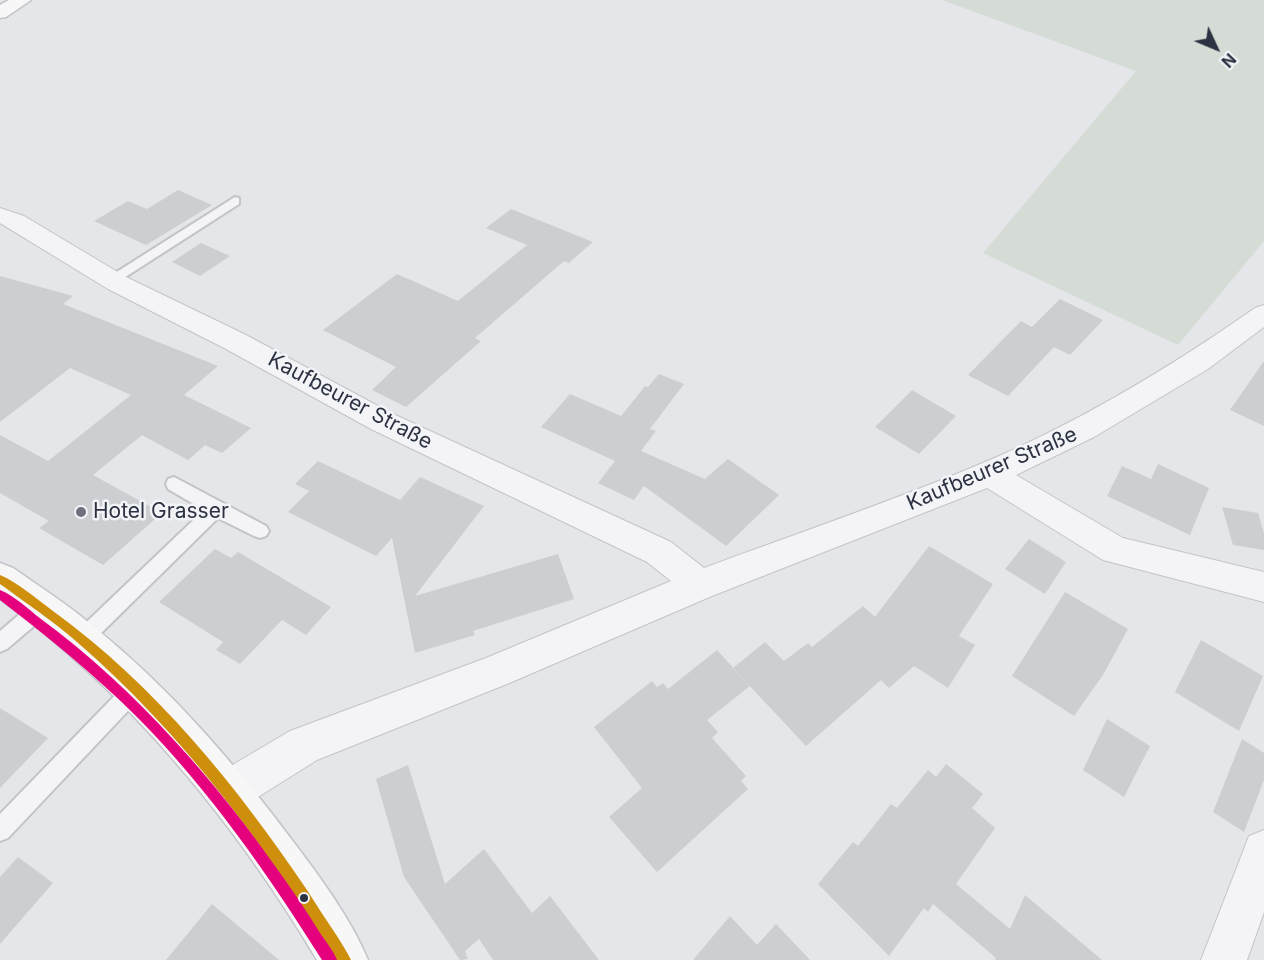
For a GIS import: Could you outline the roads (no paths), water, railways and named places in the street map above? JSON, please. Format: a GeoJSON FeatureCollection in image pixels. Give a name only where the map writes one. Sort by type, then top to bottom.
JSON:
{"type":"FeatureCollection","features":[{"type":"Feature","properties":{"kind":"street"},"geometry":{"type":"LineString","coordinates":[[0,13],[22,0]]}},
{"type":"Feature","properties":{"kind":"street","name":"Kaufbeurer Straße"},"geometry":{"type":"LineString","coordinates":[[0,215],[16,220],[111,280],[236,342],[381,420],[659,552],[700,585]]}},
{"type":"Feature","properties":{"kind":"street","name":"Kaufbeurer Straße"},"geometry":{"type":"LineString","coordinates":[[227,792],[304,745],[494,672],[700,585],[990,474],[1093,424],[1198,362],[1264,314]]}},
{"type":"Feature","properties":{"kind":"street"},"geometry":{"type":"LineString","coordinates":[[990,474],[1115,550],[1264,587]]}},
{"type":"Feature","properties":{"kind":"street"},"geometry":{"type":"LineString","coordinates":[[0,579],[81,640],[135,689],[227,792],[278,860],[344,960]]}},
{"type":"Feature","properties":{"kind":"street"},"geometry":{"type":"LineString","coordinates":[[1224,960],[1264,851]]}},
{"type":"Feature","properties":{"kind":"lane"},"geometry":{"type":"LineString","coordinates":[[111,280],[236,201]]}},
{"type":"Feature","properties":{"kind":"lane"},"geometry":{"type":"LineString","coordinates":[[174,484],[260,531]]}},
{"type":"Feature","properties":{"kind":"lane"},"geometry":{"type":"LineString","coordinates":[[81,640],[216,509]]}},
{"type":"Feature","properties":{"kind":"lane"},"geometry":{"type":"LineString","coordinates":[[0,644],[41,608]]}},
{"type":"Feature","properties":{"kind":"lane"},"geometry":{"type":"LineString","coordinates":[[0,830],[135,689]]}},
{"type":"Feature","properties":{"kind":"place","name":"Hotel Grasser"},"geometry":{"type":"Point","coordinates":[81,512]}}]}
